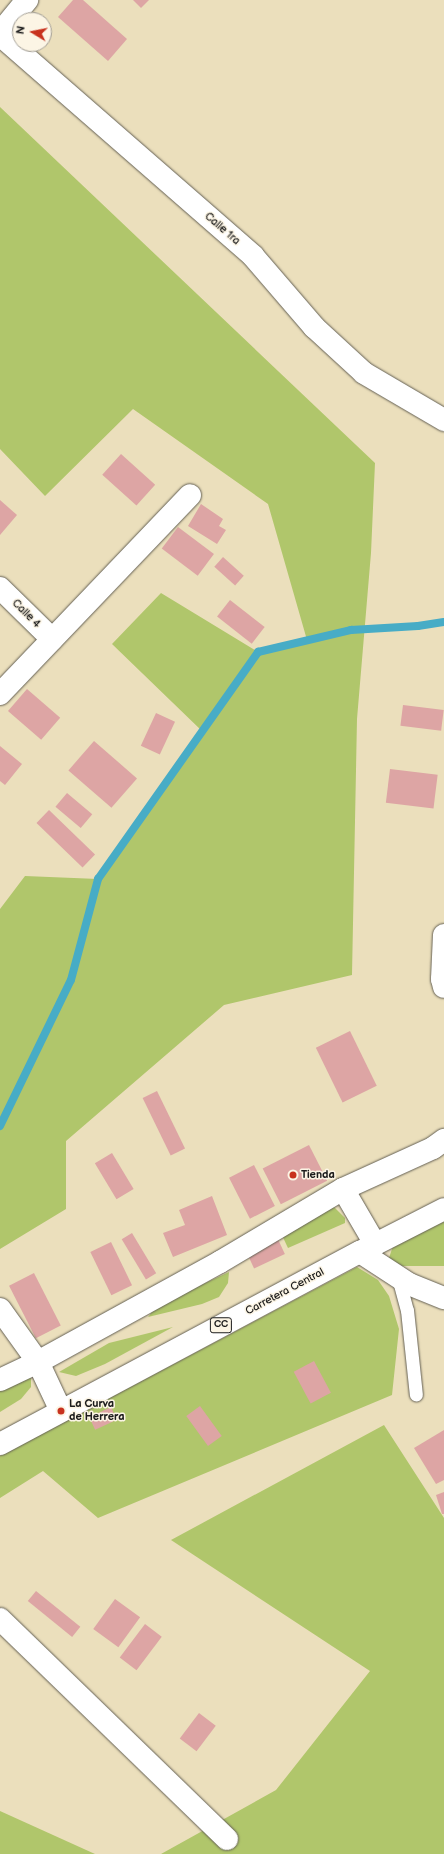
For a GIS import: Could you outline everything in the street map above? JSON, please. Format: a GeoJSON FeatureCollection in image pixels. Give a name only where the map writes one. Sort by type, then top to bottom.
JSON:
{"type":"FeatureCollection","features":[{"type":"Feature","properties":{"kind":"main road"},"geometry":{"type":"LineString","coordinates":[[0,34],[27,0]]}},
{"type":"Feature","properties":{"kind":"main road","name":"Calle 1ra"},"geometry":{"type":"LineString","coordinates":[[0,34],[253,256],[314,328],[364,374],[444,420]]}},
{"type":"Feature","properties":{"kind":"main road"},"geometry":{"type":"LineString","coordinates":[[0,694],[190,495]]}},
{"type":"Feature","properties":{"kind":"main road","name":"Calle 4"},"geometry":{"type":"LineString","coordinates":[[0,588],[52,639]]}},
{"type":"Feature","properties":{"kind":"main road"},"geometry":{"type":"LineString","coordinates":[[444,935],[442,979],[444,987]]}},
{"type":"Feature","properties":{"kind":"main road"},"geometry":{"type":"LineString","coordinates":[[0,1380],[38,1362],[220,1262],[343,1188],[433,1148],[444,1140]]}},
{"type":"Feature","properties":{"kind":"main road"},"geometry":{"type":"LineString","coordinates":[[343,1188],[368,1248],[398,1277],[443,1297]]}},
{"type":"Feature","properties":{"kind":"main road","name":"Carretera Central"},"geometry":{"type":"LineString","coordinates":[[0,1444],[444,1209]]}},
{"type":"Feature","properties":{"kind":"main road"},"geometry":{"type":"LineString","coordinates":[[0,1309],[38,1362],[61,1411]]}},
{"type":"Feature","properties":{"kind":"main road"},"geometry":{"type":"LineString","coordinates":[[0,1619],[227,1839]]}},
{"type":"Feature","properties":{"kind":"lane"},"geometry":{"type":"LineString","coordinates":[[398,1277],[407,1310],[416,1395]]}},
{"type":"Feature","properties":{"kind":"green space"},"geometry":{"type":"Polygon","coordinates":[[[0,107],[375,463],[371,553],[357,719],[352,975],[224,1005],[66,1141],[66,1209],[0,1249],[0,909],[25,876],[98,879],[202,731],[112,644],[161,593],[258,652],[307,640],[268,504],[133,409],[45,496],[0,449],[0,107]]]}},
{"type":"Feature","properties":{"kind":"green space"},"geometry":{"type":"Polygon","coordinates":[[[330,1203],[345,1218],[345,1223],[288,1248],[280,1231],[330,1203]]]}},
{"type":"Feature","properties":{"kind":"green space"},"geometry":{"type":"Polygon","coordinates":[[[444,1221],[444,1266],[402,1266],[389,1258],[393,1246],[444,1221]]]}},
{"type":"Feature","properties":{"kind":"green space"},"geometry":{"type":"Polygon","coordinates":[[[357,1267],[378,1280],[389,1296],[399,1329],[392,1395],[98,1518],[43,1471],[0,1498],[0,1456],[357,1267]]]}},
{"type":"Feature","properties":{"kind":"green space"},"geometry":{"type":"Polygon","coordinates":[[[229,1272],[228,1283],[219,1297],[202,1304],[148,1317],[158,1305],[229,1272]]]}},
{"type":"Feature","properties":{"kind":"green space"},"geometry":{"type":"Polygon","coordinates":[[[173,1327],[105,1364],[76,1376],[59,1372],[109,1343],[173,1327]]]}},
{"type":"Feature","properties":{"kind":"green space"},"geometry":{"type":"Polygon","coordinates":[[[25,1377],[31,1378],[31,1387],[21,1399],[0,1412],[0,1389],[25,1377]]]}},
{"type":"Feature","properties":{"kind":"green space"},"geometry":{"type":"Polygon","coordinates":[[[384,1425],[444,1518],[444,1854],[161,1854],[276,1790],[370,1671],[171,1540],[384,1425]]]}},
{"type":"Feature","properties":{"kind":"green space"},"geometry":{"type":"Polygon","coordinates":[[[0,1811],[95,1854],[0,1854],[0,1811]]]}},
{"type":"Feature","properties":{"kind":"building"},"geometry":{"type":"Polygon","coordinates":[[[73,0],[83,0],[127,39],[108,61],[58,17],[73,0]]]}},
{"type":"Feature","properties":{"kind":"building"},"geometry":{"type":"Polygon","coordinates":[[[133,0],[149,0],[141,8],[133,0]]]}},
{"type":"Feature","properties":{"kind":"building"},"geometry":{"type":"Polygon","coordinates":[[[121,454],[155,485],[136,506],[102,475],[121,454]]]}},
{"type":"Feature","properties":{"kind":"building"},"geometry":{"type":"Polygon","coordinates":[[[0,500],[17,515],[0,535],[0,500]]]}},
{"type":"Feature","properties":{"kind":"building"},"geometry":{"type":"Polygon","coordinates":[[[201,504],[223,519],[219,526],[226,530],[217,544],[188,526],[201,504]]]}},
{"type":"Feature","properties":{"kind":"building"},"geometry":{"type":"Polygon","coordinates":[[[178,527],[214,554],[198,576],[162,549],[178,527]]]}},
{"type":"Feature","properties":{"kind":"building"},"geometry":{"type":"Polygon","coordinates":[[[223,557],[244,576],[235,585],[214,567],[223,557]]]}},
{"type":"Feature","properties":{"kind":"building"},"geometry":{"type":"Polygon","coordinates":[[[230,600],[265,627],[252,644],[217,617],[230,600]]]}},
{"type":"Feature","properties":{"kind":"building"},"geometry":{"type":"Polygon","coordinates":[[[27,689],[60,718],[41,740],[8,711],[27,689]]]}},
{"type":"Feature","properties":{"kind":"building"},"geometry":{"type":"Polygon","coordinates":[[[403,705],[444,710],[441,731],[400,726],[403,705]]]}},
{"type":"Feature","properties":{"kind":"building"},"geometry":{"type":"Polygon","coordinates":[[[156,713],[175,722],[160,755],[141,746],[156,713]]]}},
{"type":"Feature","properties":{"kind":"building"},"geometry":{"type":"Polygon","coordinates":[[[94,741],[137,778],[111,808],[68,770],[94,741]]]}},
{"type":"Feature","properties":{"kind":"building"},"geometry":{"type":"Polygon","coordinates":[[[0,746],[22,764],[5,785],[0,781],[0,746]]]}},
{"type":"Feature","properties":{"kind":"building"},"geometry":{"type":"Polygon","coordinates":[[[390,769],[438,775],[433,809],[386,803],[390,769]]]}},
{"type":"Feature","properties":{"kind":"building"},"geometry":{"type":"Polygon","coordinates":[[[67,793],[92,814],[81,828],[55,807],[67,793]]]}},
{"type":"Feature","properties":{"kind":"building"},"geometry":{"type":"Polygon","coordinates":[[[49,810],[95,854],[83,867],[36,823],[49,810]]]}},
{"type":"Feature","properties":{"kind":"building"},"geometry":{"type":"Polygon","coordinates":[[[350,1031],[377,1086],[343,1102],[316,1048],[350,1031]]]}},
{"type":"Feature","properties":{"kind":"building"},"geometry":{"type":"Polygon","coordinates":[[[157,1091],[185,1149],[171,1156],[143,1098],[157,1091]]]}},
{"type":"Feature","properties":{"kind":"building"},"geometry":{"type":"Polygon","coordinates":[[[309,1145],[327,1181],[281,1204],[263,1169],[309,1145]]]}},
{"type":"Feature","properties":{"kind":"building"},"geometry":{"type":"Polygon","coordinates":[[[112,1153],[134,1189],[116,1199],[95,1163],[112,1153]]]}},
{"type":"Feature","properties":{"kind":"building"},"geometry":{"type":"Polygon","coordinates":[[[254,1165],[275,1206],[250,1219],[229,1178],[254,1165]]]}},
{"type":"Feature","properties":{"kind":"building"},"geometry":{"type":"Polygon","coordinates":[[[212,1196],[227,1235],[173,1257],[163,1233],[185,1225],[179,1210],[212,1196]]]}},
{"type":"Feature","properties":{"kind":"building"},"geometry":{"type":"Polygon","coordinates":[[[132,1233],[156,1273],[146,1279],[122,1239],[132,1233]]]}},
{"type":"Feature","properties":{"kind":"building"},"geometry":{"type":"Polygon","coordinates":[[[276,1235],[285,1254],[254,1268],[245,1249],[276,1235]]]}},
{"type":"Feature","properties":{"kind":"building"},"geometry":{"type":"Polygon","coordinates":[[[111,1242],[132,1285],[111,1295],[90,1252],[111,1242]]]}},
{"type":"Feature","properties":{"kind":"building"},"geometry":{"type":"Polygon","coordinates":[[[34,1273],[61,1326],[36,1338],[9,1286],[34,1273]]]}},
{"type":"Feature","properties":{"kind":"building"},"geometry":{"type":"Polygon","coordinates":[[[314,1361],[331,1393],[311,1404],[294,1372],[314,1361]]]}},
{"type":"Feature","properties":{"kind":"building"},"geometry":{"type":"Polygon","coordinates":[[[200,1406],[222,1436],[208,1446],[186,1416],[200,1406]]]}},
{"type":"Feature","properties":{"kind":"building"},"geometry":{"type":"Polygon","coordinates":[[[111,1407],[117,1420],[95,1430],[89,1417],[111,1407]]]}},
{"type":"Feature","properties":{"kind":"building"},"geometry":{"type":"Polygon","coordinates":[[[444,1430],[444,1480],[436,1484],[414,1448],[444,1430]]]}},
{"type":"Feature","properties":{"kind":"building"},"geometry":{"type":"Polygon","coordinates":[[[444,1492],[444,1514],[442,1514],[436,1495],[444,1492]]]}},
{"type":"Feature","properties":{"kind":"building"},"geometry":{"type":"Polygon","coordinates":[[[36,1591],[80,1627],[72,1637],[28,1601],[36,1591]]]}},
{"type":"Feature","properties":{"kind":"building"},"geometry":{"type":"Polygon","coordinates":[[[115,1599],[140,1617],[118,1647],[93,1629],[115,1599]]]}},
{"type":"Feature","properties":{"kind":"building"},"geometry":{"type":"Polygon","coordinates":[[[145,1624],[162,1637],[136,1670],[120,1658],[145,1624]]]}},
{"type":"Feature","properties":{"kind":"building"},"geometry":{"type":"Polygon","coordinates":[[[199,1713],[216,1726],[197,1751],[180,1739],[199,1713]]]}},
{"type":"Feature","properties":{"kind":"waterway"},"geometry":{"type":"LineString","coordinates":[[0,1126],[71,980],[98,879],[258,652],[351,630],[418,626],[444,622]]}},
{"type":"Feature","properties":{"kind":"place","name":"Tienda"},"geometry":{"type":"Point","coordinates":[293,1175]}},
{"type":"Feature","properties":{"kind":"place","name":"La Curva de Herrera"},"geometry":{"type":"Point","coordinates":[61,1411]}}]}
